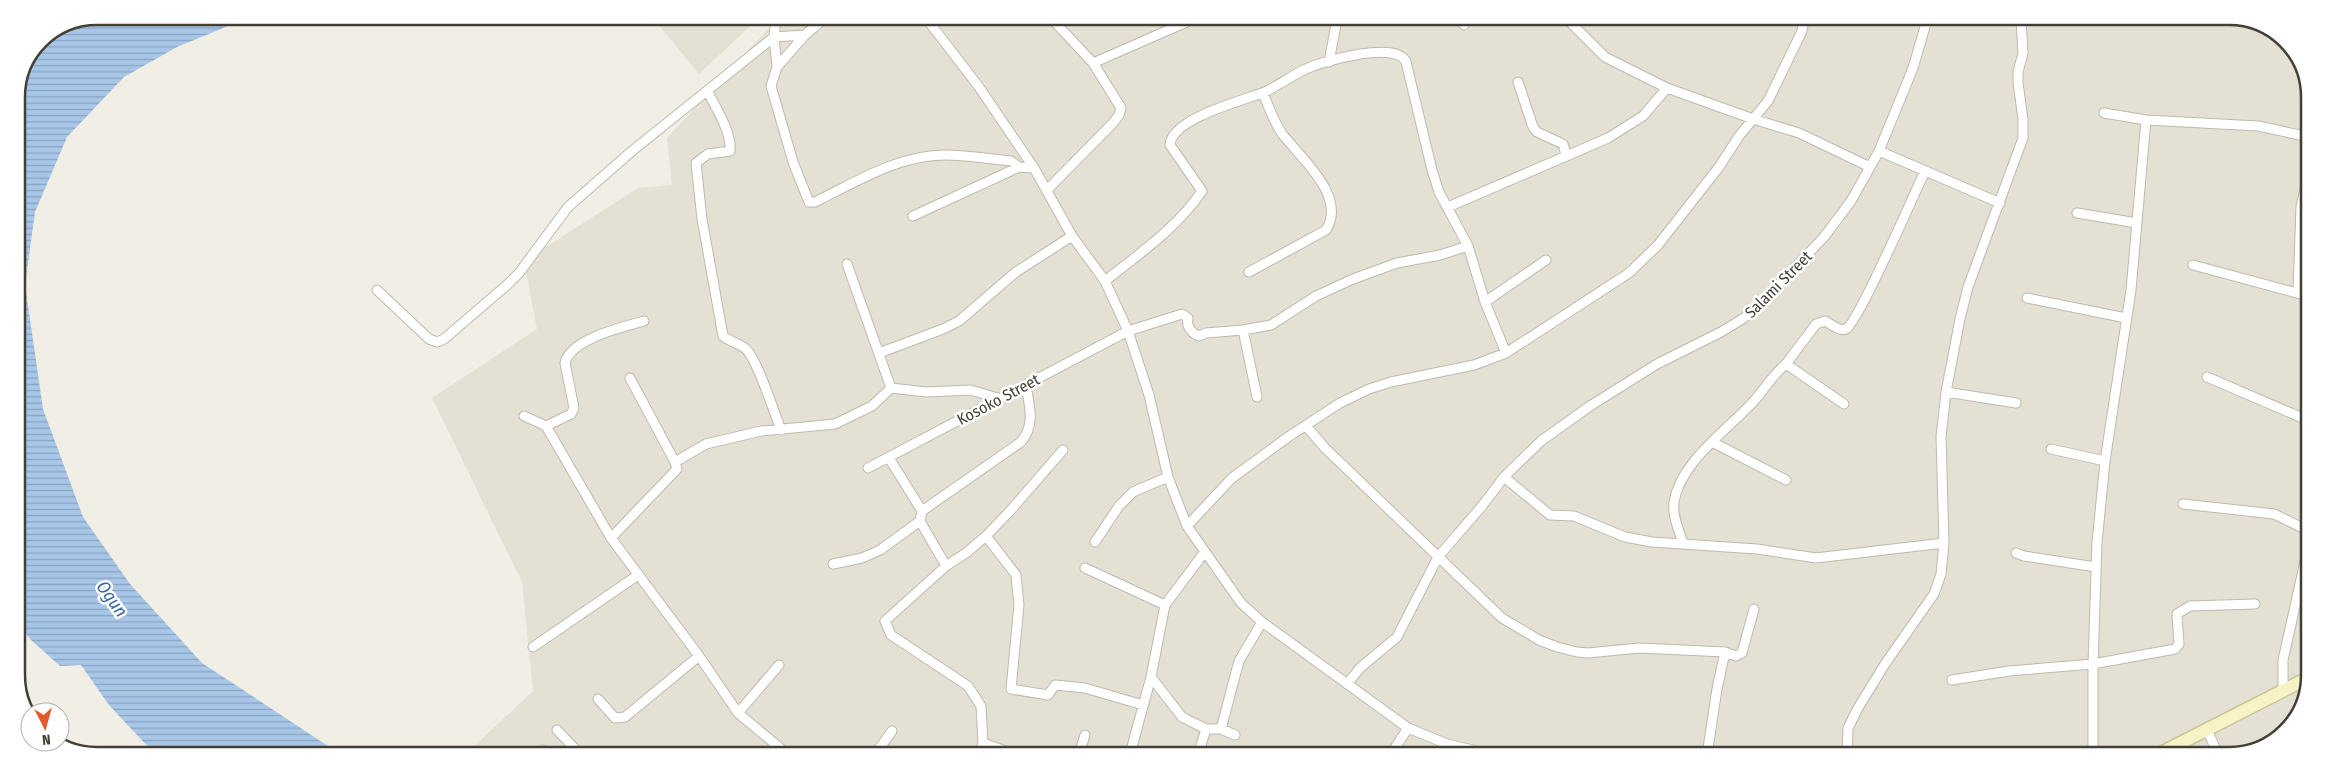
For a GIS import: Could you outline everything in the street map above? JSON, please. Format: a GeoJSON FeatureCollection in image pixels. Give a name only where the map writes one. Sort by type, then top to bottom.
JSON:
{"type":"FeatureCollection","features":[{"type":"Feature","properties":{"kind":"main road"},"geometry":{"type":"LineString","coordinates":[[2173,747],[2300,682]]}},
{"type":"Feature","properties":{"kind":"street"},"geometry":{"type":"LineString","coordinates":[[775,25],[776,67],[771,86],[793,162],[808,201],[811,202],[881,170],[920,158],[955,156],[1010,161],[1019,167]]}},
{"type":"Feature","properties":{"kind":"street"},"geometry":{"type":"LineString","coordinates":[[776,67],[817,25]]}},
{"type":"Feature","properties":{"kind":"street"},"geometry":{"type":"LineString","coordinates":[[931,25],[979,87],[1034,168],[1072,236],[1105,281],[1128,331],[1149,395],[1168,477],[1187,526],[1204,553],[1241,603],[1262,622],[1408,728],[1447,744],[1460,747]]}},
{"type":"Feature","properties":{"kind":"street"},"geometry":{"type":"LineString","coordinates":[[1047,190],[1119,115],[1121,108],[1093,63],[1058,25]]}},
{"type":"Feature","properties":{"kind":"street"},"geometry":{"type":"LineString","coordinates":[[1093,63],[1180,25]]}},
{"type":"Feature","properties":{"kind":"street"},"geometry":{"type":"LineString","coordinates":[[1328,62],[1336,25]]}},
{"type":"Feature","properties":{"kind":"street"},"geometry":{"type":"LineString","coordinates":[[1573,25],[1605,57],[1667,88],[1753,119],[1799,132],[1870,167]]}},
{"type":"Feature","properties":{"kind":"street"},"geometry":{"type":"LineString","coordinates":[[1187,526],[1232,478],[1288,437],[1307,427],[1340,403],[1369,389],[1413,376],[1474,365],[1506,353],[1575,309],[1643,261],[1718,168],[1739,136],[1768,101],[1802,31],[1803,25]]}},
{"type":"Feature","properties":{"kind":"street","name":"Salami Street"},"geometry":{"type":"LineString","coordinates":[[1438,556],[1482,506],[1504,477],[1541,441],[1590,406],[1658,364],[1744,318],[1766,299],[1824,237],[1851,201],[1879,151],[1913,68],[1925,25]]}},
{"type":"Feature","properties":{"kind":"street"},"geometry":{"type":"LineString","coordinates":[[1847,747],[1848,728],[1858,708],[1885,664],[1934,594],[1942,574],[1944,543],[1941,438],[1946,392],[1968,287],[2023,138],[2023,119],[2018,83],[2018,72],[2023,53],[2021,25]]}},
{"type":"Feature","properties":{"kind":"street"},"geometry":{"type":"LineString","coordinates":[[377,290],[429,339],[437,342],[444,339],[519,273],[573,202],[632,151],[708,92],[774,37],[805,35]]}},
{"type":"Feature","properties":{"kind":"street"},"geometry":{"type":"LineString","coordinates":[[1105,281],[1172,227],[1192,207],[1202,191],[1170,145],[1171,138],[1180,128],[1237,100],[1263,93],[1306,69],[1328,62],[1382,51],[1399,53],[1404,56],[1439,192],[1468,246],[1485,302],[1506,353]]}},
{"type":"Feature","properties":{"kind":"street"},"geometry":{"type":"LineString","coordinates":[[1518,82],[1533,127],[1537,132],[1563,144],[1566,155]]}},
{"type":"Feature","properties":{"kind":"street"},"geometry":{"type":"LineString","coordinates":[[1448,207],[1608,138],[1643,116],[1667,88]]}},
{"type":"Feature","properties":{"kind":"street"},"geometry":{"type":"LineString","coordinates":[[708,92],[726,130],[730,147],[730,151],[708,154],[696,163],[702,220],[723,336],[731,343],[746,349],[756,365],[782,430]]}},
{"type":"Feature","properties":{"kind":"street"},"geometry":{"type":"LineString","coordinates":[[1249,272],[1326,230],[1332,221],[1333,215],[1330,202],[1313,167],[1283,135],[1263,93]]}},
{"type":"Feature","properties":{"kind":"street"},"geometry":{"type":"LineString","coordinates":[[2104,114],[2146,120],[2249,125],[2301,136]]}},
{"type":"Feature","properties":{"kind":"street"},"geometry":{"type":"LineString","coordinates":[[2093,747],[2092,664],[2096,567],[2105,461],[2126,318],[2146,120]]}},
{"type":"Feature","properties":{"kind":"street"},"geometry":{"type":"LineString","coordinates":[[1879,151],[2000,203]]}},
{"type":"Feature","properties":{"kind":"street"},"geometry":{"type":"LineString","coordinates":[[912,216],[1019,167],[1034,168]]}},
{"type":"Feature","properties":{"kind":"street"},"geometry":{"type":"LineString","coordinates":[[1683,543],[1674,509],[1674,501],[1689,467],[1752,404],[1786,364],[1816,324],[1825,321],[1842,330],[1847,329],[1864,304],[1925,171]]}},
{"type":"Feature","properties":{"kind":"street"},"geometry":{"type":"LineString","coordinates":[[2298,293],[2301,206]]}},
{"type":"Feature","properties":{"kind":"street"},"geometry":{"type":"LineString","coordinates":[[2077,213],[2137,223]]}},
{"type":"Feature","properties":{"kind":"street"},"geometry":{"type":"LineString","coordinates":[[879,353],[944,329],[959,321],[1016,272],[1072,236]]}},
{"type":"Feature","properties":{"kind":"street"},"geometry":{"type":"LineString","coordinates":[[1257,397],[1243,330],[1270,324],[1333,288],[1376,270],[1468,246]]}},
{"type":"Feature","properties":{"kind":"street"},"geometry":{"type":"LineString","coordinates":[[1485,302],[1546,260]]}},
{"type":"Feature","properties":{"kind":"street"},"geometry":{"type":"LineString","coordinates":[[846,264],[891,388]]}},
{"type":"Feature","properties":{"kind":"street"},"geometry":{"type":"LineString","coordinates":[[2193,265],[2301,294]]}},
{"type":"Feature","properties":{"kind":"street"},"geometry":{"type":"LineString","coordinates":[[2028,298],[2126,318]]}},
{"type":"Feature","properties":{"kind":"street","name":"Kosoko Street"},"geometry":{"type":"LineString","coordinates":[[868,468],[1128,331],[1182,314],[1188,318],[1187,322],[1190,330],[1199,336],[1206,333],[1243,330]]}},
{"type":"Feature","properties":{"kind":"street"},"geometry":{"type":"LineString","coordinates":[[546,426],[571,414],[574,408],[565,364],[567,356],[572,350],[606,332],[644,321]]}},
{"type":"Feature","properties":{"kind":"street"},"geometry":{"type":"LineString","coordinates":[[1786,364],[1844,404]]}},
{"type":"Feature","properties":{"kind":"street"},"geometry":{"type":"LineString","coordinates":[[2207,377],[2301,417]]}},
{"type":"Feature","properties":{"kind":"street"},"geometry":{"type":"LineString","coordinates":[[611,538],[677,469],[630,378]]}},
{"type":"Feature","properties":{"kind":"street"},"geometry":{"type":"LineString","coordinates":[[922,511],[1010,451],[1027,435],[1031,421],[1026,385]]}},
{"type":"Feature","properties":{"kind":"street"},"geometry":{"type":"LineString","coordinates":[[675,462],[706,444],[760,431],[835,424],[872,406],[891,388],[926,392],[970,390],[998,398]]}},
{"type":"Feature","properties":{"kind":"street"},"geometry":{"type":"LineString","coordinates":[[1946,392],[2016,404]]}},
{"type":"Feature","properties":{"kind":"street"},"geometry":{"type":"LineString","coordinates":[[524,416],[546,426],[611,538],[699,656],[738,713],[779,747]]}},
{"type":"Feature","properties":{"kind":"street"},"geometry":{"type":"LineString","coordinates":[[1307,427],[1325,448],[1502,618],[1522,631],[1557,647],[1588,653],[1625,648],[1725,652],[1736,656],[1742,653],[1754,609]]}},
{"type":"Feature","properties":{"kind":"street"},"geometry":{"type":"LineString","coordinates":[[1714,443],[1786,480]]}},
{"type":"Feature","properties":{"kind":"street"},"geometry":{"type":"LineString","coordinates":[[2051,449],[2105,461]]}},
{"type":"Feature","properties":{"kind":"street"},"geometry":{"type":"LineString","coordinates":[[982,747],[981,706],[968,686],[890,635],[886,621],[946,566],[966,553],[986,536],[1063,450]]}},
{"type":"Feature","properties":{"kind":"street"},"geometry":{"type":"LineString","coordinates":[[890,458],[922,511],[920,521],[946,566]]}},
{"type":"Feature","properties":{"kind":"street"},"geometry":{"type":"LineString","coordinates":[[1094,542],[1119,506],[1133,492],[1168,477]]}},
{"type":"Feature","properties":{"kind":"street"},"geometry":{"type":"LineString","coordinates":[[1504,477],[1553,516],[1574,516],[1632,539],[1757,549],[1816,558],[1944,543]]}},
{"type":"Feature","properties":{"kind":"street"},"geometry":{"type":"LineString","coordinates":[[2183,504],[2274,514],[2301,527]]}},
{"type":"Feature","properties":{"kind":"street"},"geometry":{"type":"LineString","coordinates":[[833,564],[862,558],[880,550],[920,521]]}},
{"type":"Feature","properties":{"kind":"street"},"geometry":{"type":"LineString","coordinates":[[986,536],[1016,575],[1019,605],[1011,689],[1048,695],[1055,685],[1085,688],[1143,705]]}},
{"type":"Feature","properties":{"kind":"street"},"geometry":{"type":"LineString","coordinates":[[1132,747],[1152,677],[1165,605],[1204,553]]}},
{"type":"Feature","properties":{"kind":"street"},"geometry":{"type":"LineString","coordinates":[[2016,553],[2024,556],[2096,567]]}},
{"type":"Feature","properties":{"kind":"street"},"geometry":{"type":"LineString","coordinates":[[1348,684],[1360,668],[1397,637],[1438,556]]}},
{"type":"Feature","properties":{"kind":"street"},"geometry":{"type":"LineString","coordinates":[[1085,568],[1165,605]]}},
{"type":"Feature","properties":{"kind":"street"},"geometry":{"type":"LineString","coordinates":[[533,647],[638,575]]}},
{"type":"Feature","properties":{"kind":"street"},"geometry":{"type":"LineString","coordinates":[[2283,690],[2283,660],[2301,579]]}},
{"type":"Feature","properties":{"kind":"street"},"geometry":{"type":"LineString","coordinates":[[1952,680],[2009,671],[2092,664],[2175,649],[2179,644],[2177,614],[2190,606],[2255,604]]}},
{"type":"Feature","properties":{"kind":"street"},"geometry":{"type":"LineString","coordinates":[[1221,729],[1239,660],[1262,622]]}},
{"type":"Feature","properties":{"kind":"street"},"geometry":{"type":"LineString","coordinates":[[1708,747],[1713,708],[1725,652]]}},
{"type":"Feature","properties":{"kind":"street"},"geometry":{"type":"LineString","coordinates":[[598,699],[615,718],[625,717],[699,656]]}},
{"type":"Feature","properties":{"kind":"street"},"geometry":{"type":"LineString","coordinates":[[738,713],[779,665]]}},
{"type":"Feature","properties":{"kind":"street"},"geometry":{"type":"LineString","coordinates":[[1152,677],[1182,717],[1206,729],[1221,729],[1235,735]]}},
{"type":"Feature","properties":{"kind":"street"},"geometry":{"type":"LineString","coordinates":[[1396,747],[1408,728]]}},
{"type":"Feature","properties":{"kind":"street"},"geometry":{"type":"LineString","coordinates":[[1202,747],[1206,729]]}},
{"type":"Feature","properties":{"kind":"street"},"geometry":{"type":"LineString","coordinates":[[557,730],[573,747]]}},
{"type":"Feature","properties":{"kind":"street"},"geometry":{"type":"LineString","coordinates":[[2207,730],[2215,747]]}},
{"type":"Feature","properties":{"kind":"street"},"geometry":{"type":"LineString","coordinates":[[880,747],[892,731]]}},
{"type":"Feature","properties":{"kind":"street"},"geometry":{"type":"LineString","coordinates":[[1081,747],[1085,735]]}},
{"type":"Feature","properties":{"kind":"street"},"geometry":{"type":"LineString","coordinates":[[983,743],[995,747]]}},
{"type":"Feature","properties":{"kind":"shaded area"},"geometry":{"type":"Polygon","coordinates":[[[659,25],[752,25],[699,74],[659,25]]]}},
{"type":"Feature","properties":{"kind":"shaded area"},"geometry":{"type":"Polygon","coordinates":[[[775,25],[2229,25],[2252,29],[2273,40],[2286,53],[2297,74],[2301,92],[2301,675],[2294,707],[2283,722],[2265,737],[2243,746],[2229,747],[473,747],[533,691],[522,582],[432,398],[537,329],[524,261],[638,188],[672,185],[667,138],[767,30],[775,25]]]}},
{"type":"Feature","properties":{"kind":"water"},"geometry":{"type":"Polygon","coordinates":[[[231,25],[177,47],[124,77],[67,137],[35,212],[25,285],[26,83],[37,57],[46,46],[57,37],[83,26],[231,25]]]}},
{"type":"Feature","properties":{"kind":"water","name":"Ogun"},"geometry":{"type":"Polygon","coordinates":[[[25,285],[43,409],[83,517],[130,584],[202,663],[329,747],[148,747],[109,705],[81,665],[60,666],[30,639],[25,632],[25,285]]]}}]}
